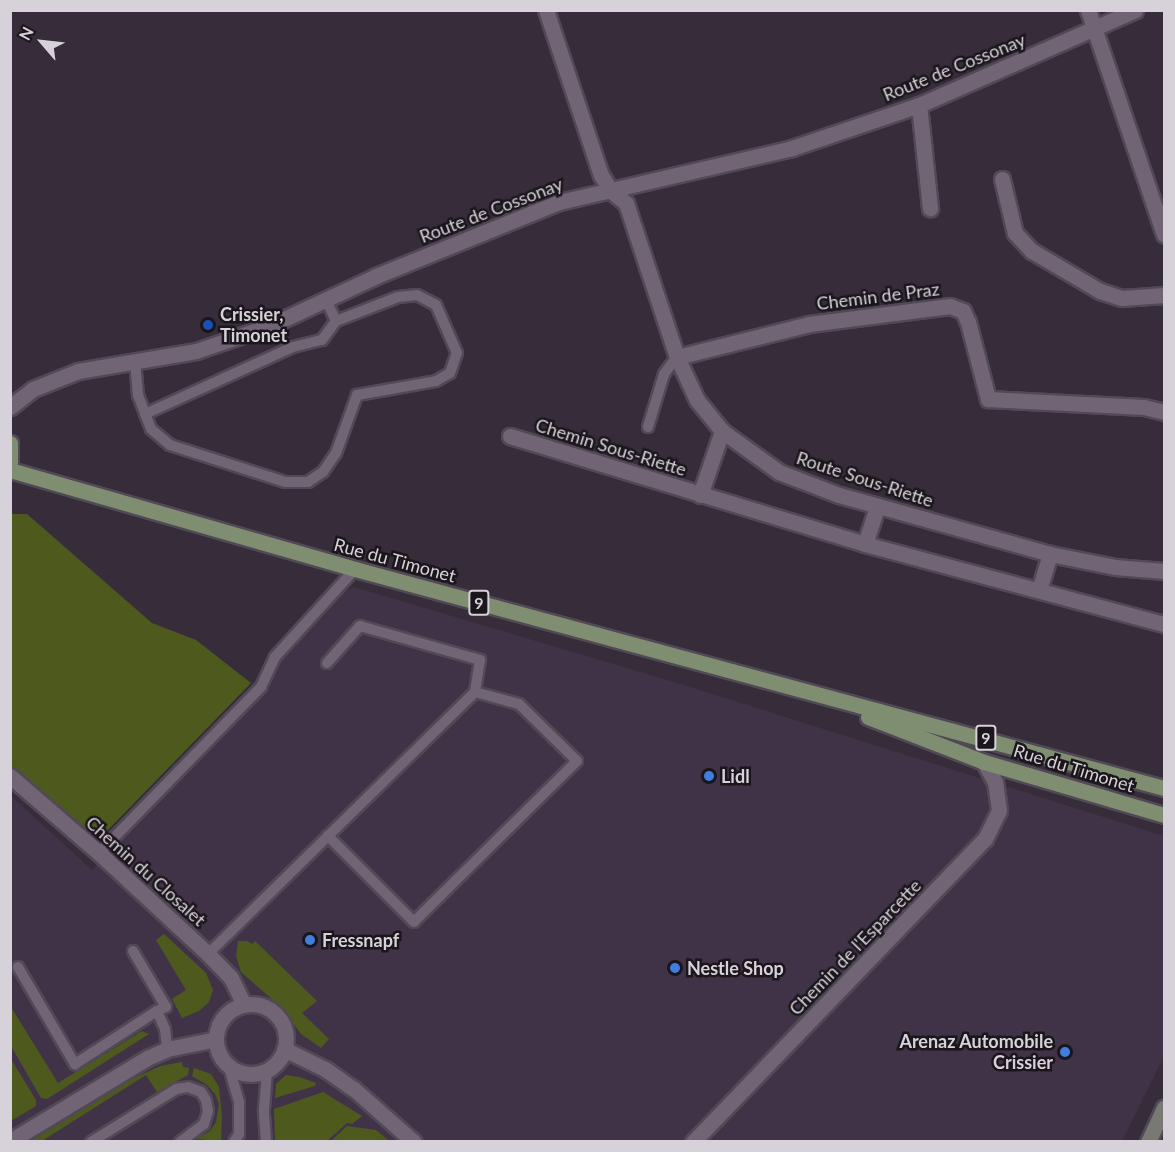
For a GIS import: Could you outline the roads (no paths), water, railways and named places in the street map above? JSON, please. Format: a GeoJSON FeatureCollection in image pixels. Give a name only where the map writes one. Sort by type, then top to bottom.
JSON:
{"type":"FeatureCollection","features":[{"type":"Feature","properties":{"kind":"main road"},"geometry":{"type":"LineString","coordinates":[[10,443],[10,463]]}},
{"type":"Feature","properties":{"kind":"main road","name":"Rue du Timonet"},"geometry":{"type":"LineString","coordinates":[[10,470],[355,569],[806,693],[995,740],[1164,788]]}},
{"type":"Feature","properties":{"kind":"main road","name":"Rue du Timonet"},"geometry":{"type":"LineString","coordinates":[[806,693],[984,762],[1164,814]]}},
{"type":"Feature","properties":{"kind":"main road"},"geometry":{"type":"LineString","coordinates":[[1143,809],[1164,820]]}},
{"type":"Feature","properties":{"kind":"main road"},"geometry":{"type":"LineString","coordinates":[[1148,1142],[1164,1108]]}},
{"type":"Feature","properties":{"kind":"street","name":"Route Sous-Riette"},"geometry":{"type":"LineString","coordinates":[[546,10],[601,174],[611,191],[626,203],[677,357],[697,400],[722,431],[779,472],[877,506],[1050,554],[1115,567],[1164,571]]}},
{"type":"Feature","properties":{"kind":"street"},"geometry":{"type":"LineString","coordinates":[[1088,10],[1164,234]]}},
{"type":"Feature","properties":{"kind":"street","name":"Route de Cossonay"},"geometry":{"type":"LineString","coordinates":[[10,407],[33,389],[78,371],[196,351],[269,326],[376,276],[559,202],[792,148],[919,105],[1135,10]]}},
{"type":"Feature","properties":{"kind":"street"},"geometry":{"type":"LineString","coordinates":[[919,105],[930,208]]}},
{"type":"Feature","properties":{"kind":"street"},"geometry":{"type":"LineString","coordinates":[[1002,179],[1015,233],[1032,251],[1100,291],[1122,298],[1164,295]]}},
{"type":"Feature","properties":{"kind":"street","name":"Chemin de Praz"},"geometry":{"type":"LineString","coordinates":[[677,357],[809,324],[950,306],[963,312],[968,322],[988,399],[1144,407],[1164,412]]}},
{"type":"Feature","properties":{"kind":"street","name":"Chemin Sous-Riette"},"geometry":{"type":"LineString","coordinates":[[700,495],[722,431]]}},
{"type":"Feature","properties":{"kind":"street","name":"Chemin Sous-Riette"},"geometry":{"type":"LineString","coordinates":[[510,436],[865,544],[1164,624]]}},
{"type":"Feature","properties":{"kind":"street"},"geometry":{"type":"LineString","coordinates":[[865,544],[877,506]]}},
{"type":"Feature","properties":{"kind":"street"},"geometry":{"type":"LineString","coordinates":[[1039,590],[1050,554]]}},
{"type":"Feature","properties":{"kind":"street","name":"Chemin de l'Esparcette"},"geometry":{"type":"LineString","coordinates":[[693,1142],[888,943],[984,839],[999,810],[996,782],[984,762]]}},
{"type":"Feature","properties":{"kind":"street","name":"Chemin du Closalet"},"geometry":{"type":"LineString","coordinates":[[10,776],[99,853],[208,954],[231,978],[244,1005]]}},
{"type":"Feature","properties":{"kind":"street"},"geometry":{"type":"LineString","coordinates":[[244,1005],[267,1008],[283,1025],[284,1049],[274,1065],[267,1070],[247,1074],[229,1066],[217,1049],[216,1039],[217,1029],[227,1014],[244,1005]]}},
{"type":"Feature","properties":{"kind":"street"},"geometry":{"type":"LineString","coordinates":[[10,1141],[124,1070],[167,1048],[216,1039]]}},
{"type":"Feature","properties":{"kind":"street"},"geometry":{"type":"LineString","coordinates":[[284,1049],[325,1069],[344,1082],[414,1142]]}},
{"type":"Feature","properties":{"kind":"lane"},"geometry":{"type":"LineString","coordinates":[[135,362],[138,395],[145,414],[152,429],[170,445],[285,482],[309,482],[323,472],[336,453],[357,395],[436,381],[450,373],[457,353],[436,305],[417,295],[398,297],[336,321],[322,340],[293,347],[145,414]]}},
{"type":"Feature","properties":{"kind":"lane"},"geometry":{"type":"LineString","coordinates":[[326,300],[336,321]]}},
{"type":"Feature","properties":{"kind":"lane"},"geometry":{"type":"LineString","coordinates":[[648,427],[664,374],[677,357]]}},
{"type":"Feature","properties":{"kind":"lane"},"geometry":{"type":"LineString","coordinates":[[99,853],[261,687],[275,657],[355,569]]}},
{"type":"Feature","properties":{"kind":"lane"},"geometry":{"type":"LineString","coordinates":[[208,954],[475,692],[480,660],[360,626],[327,663]]}},
{"type":"Feature","properties":{"kind":"lane"},"geometry":{"type":"LineString","coordinates":[[328,836],[414,922],[577,760],[519,704],[475,692]]}},
{"type":"Feature","properties":{"kind":"lane"},"geometry":{"type":"LineString","coordinates":[[18,967],[75,1064],[166,1007],[133,951]]}},
{"type":"Feature","properties":{"kind":"lane"},"geometry":{"type":"LineString","coordinates":[[157,1011],[165,1029],[167,1048]]}},
{"type":"Feature","properties":{"kind":"lane"},"geometry":{"type":"LineString","coordinates":[[229,1066],[238,1102],[239,1139]]}},
{"type":"Feature","properties":{"kind":"lane"},"geometry":{"type":"LineString","coordinates":[[263,1138],[267,1070]]}},
{"type":"Feature","properties":{"kind":"lane"},"geometry":{"type":"LineString","coordinates":[[91,1142],[176,1089],[188,1087],[201,1092],[206,1100],[208,1116],[198,1129],[180,1142]]}},
{"type":"Feature","properties":{"kind":"place","name":"Crissier, Timonet"},"geometry":{"type":"Point","coordinates":[208,325]}},
{"type":"Feature","properties":{"kind":"place","name":"Lidl"},"geometry":{"type":"Point","coordinates":[709,776]}},
{"type":"Feature","properties":{"kind":"place","name":"Fressnapf"},"geometry":{"type":"Point","coordinates":[310,940]}},
{"type":"Feature","properties":{"kind":"place","name":"Nestle Shop"},"geometry":{"type":"Point","coordinates":[675,968]}},
{"type":"Feature","properties":{"kind":"place","name":"Arenaz Automobile Crissier"},"geometry":{"type":"Point","coordinates":[1065,1052]}}]}
